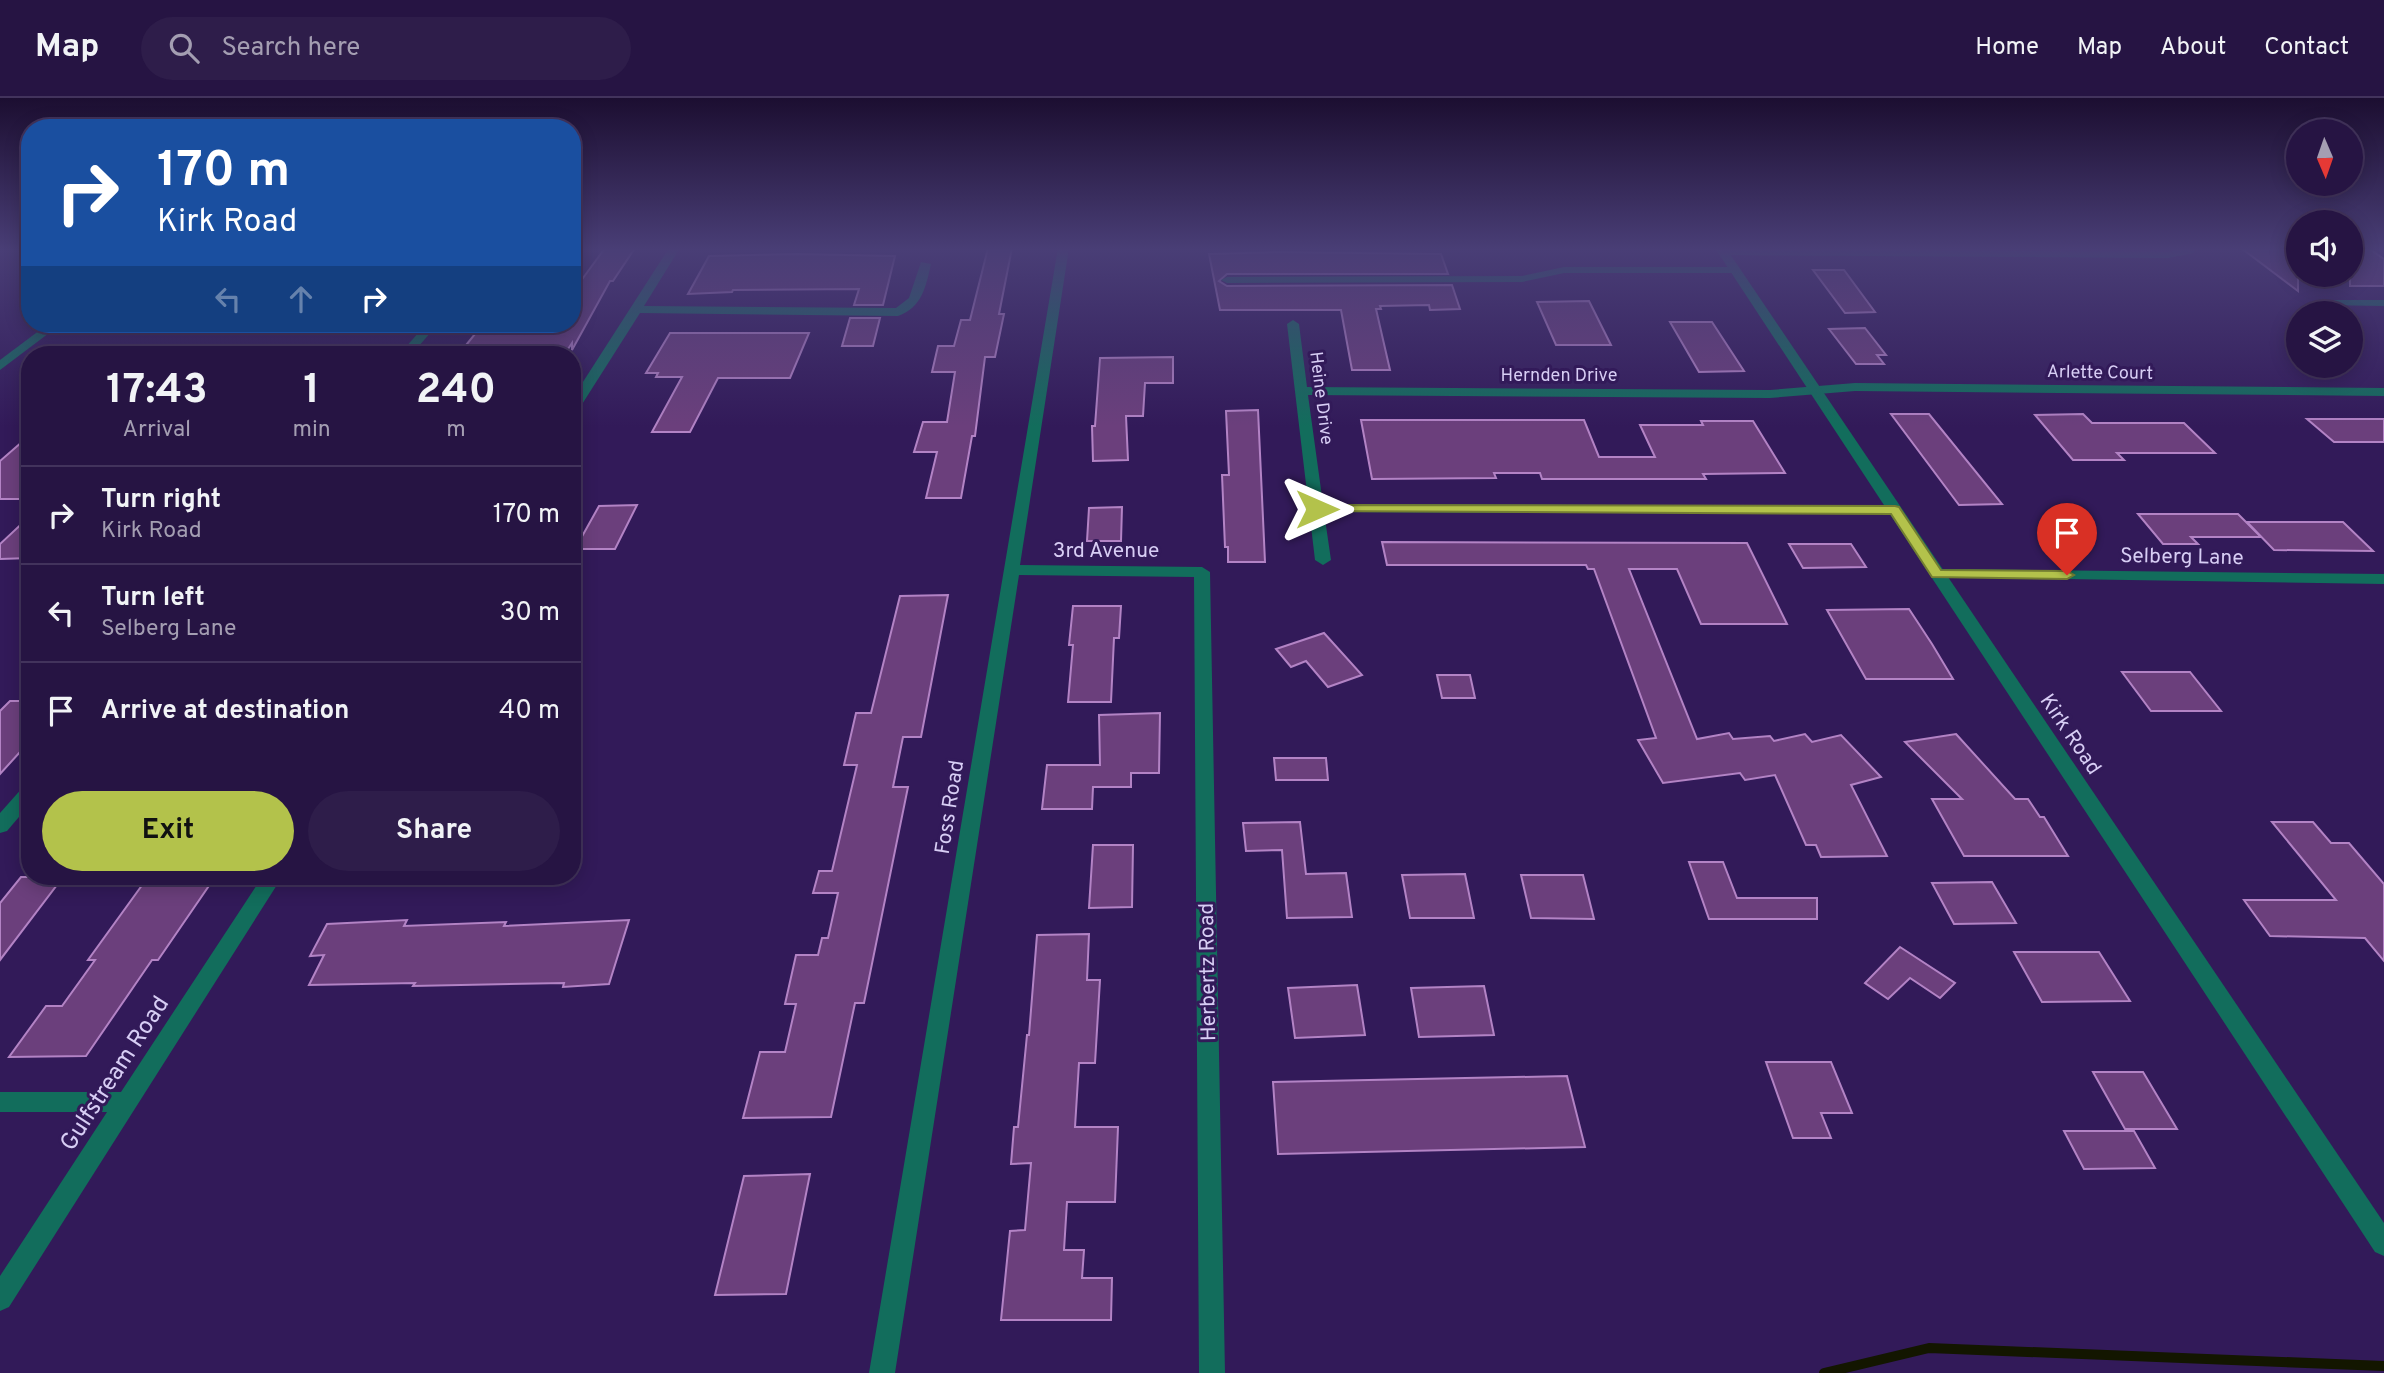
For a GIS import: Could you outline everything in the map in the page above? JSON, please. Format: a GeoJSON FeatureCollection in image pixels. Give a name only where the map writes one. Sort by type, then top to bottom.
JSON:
{"type":"FeatureCollection","features":[{"type":"Feature","properties":{"kind":"street"},"geometry":{"type":"LineString","coordinates":[[581,395],[636,309],[898,312],[911,308]]}},
{"type":"Feature","properties":{"kind":"street","name":"Foss Road"},"geometry":{"type":"LineString","coordinates":[[882,1373],[1054,308]]}},
{"type":"Feature","properties":{"kind":"street","name":"Kirk Road"},"geometry":{"type":"LineString","coordinates":[[1760,308],[2384,1244]]}},
{"type":"Feature","properties":{"kind":"street","name":"Heine Drive"},"geometry":{"type":"LineString","coordinates":[[1293,324],[1323,560]]}},
{"type":"Feature","properties":{"kind":"street"},"geometry":{"type":"LineString","coordinates":[[26,346],[43,333]]}},
{"type":"Feature","properties":{"kind":"street"},"geometry":{"type":"LineString","coordinates":[[0,366],[21,350]]}},
{"type":"Feature","properties":{"kind":"street","name":"Arlette Court"},"geometry":{"type":"LineString","coordinates":[[1815,391],[1855,387],[2384,392]]}},
{"type":"Feature","properties":{"kind":"street","name":"Hernden Drive"},"geometry":{"type":"LineString","coordinates":[[1302,391],[1770,394],[1815,391]]}},
{"type":"Feature","properties":{"kind":"street"},"geometry":{"type":"LineString","coordinates":[[1317,509],[1895,510]]}},
{"type":"Feature","properties":{"kind":"street","name":"3rd Avenue"},"geometry":{"type":"LineString","coordinates":[[1010,570],[1202,572]]}},
{"type":"Feature","properties":{"kind":"street","name":"Herbertz Road"},"geometry":{"type":"LineString","coordinates":[[1202,572],[1212,1373]]}},
{"type":"Feature","properties":{"kind":"street","name":"Selberg Lane"},"geometry":{"type":"LineString","coordinates":[[1937,574],[2384,579]]}},
{"type":"Feature","properties":{"kind":"street"},"geometry":{"type":"LineString","coordinates":[[0,826],[21,802]]}},
{"type":"Feature","properties":{"kind":"street","name":"Gulfstream Road"},"geometry":{"type":"LineString","coordinates":[[0,1298],[267,885]]}},
{"type":"Feature","properties":{"kind":"street"},"geometry":{"type":"LineString","coordinates":[[0,1102],[127,1102]]}},
{"type":"Feature","properties":{"kind":"building"},"geometry":{"type":"Polygon","coordinates":[[[581,308],[595,308],[574,346],[572,343],[570,346],[465,346],[476,333],[581,333],[581,308]]]}},
{"type":"Feature","properties":{"kind":"building"},"geometry":{"type":"Polygon","coordinates":[[[973,308],[1000,308],[999,314],[1004,314],[995,357],[985,357],[975,436],[972,436],[961,498],[926,498],[937,452],[914,452],[923,422],[947,422],[955,372],[932,372],[938,346],[954,346],[961,320],[970,320],[973,308]]]}},
{"type":"Feature","properties":{"kind":"building"},"geometry":{"type":"Polygon","coordinates":[[[1220,308],[1380,308],[1376,309],[1390,370],[1352,370],[1341,310],[1220,310],[1220,308]]]}},
{"type":"Feature","properties":{"kind":"building"},"geometry":{"type":"Polygon","coordinates":[[[1430,308],[1460,309],[1430,310],[1430,308]]]}},
{"type":"Feature","properties":{"kind":"building"},"geometry":{"type":"Polygon","coordinates":[[[1539,308],[1592,308],[1611,345],[1556,345],[1539,308]]]}},
{"type":"Feature","properties":{"kind":"building"},"geometry":{"type":"Polygon","coordinates":[[[1841,308],[1872,308],[1875,312],[1845,313],[1841,308]]]}},
{"type":"Feature","properties":{"kind":"building"},"geometry":{"type":"Polygon","coordinates":[[[850,318],[880,318],[873,346],[842,346],[850,318]]]}},
{"type":"Feature","properties":{"kind":"building"},"geometry":{"type":"Polygon","coordinates":[[[1670,322],[1712,322],[1744,371],[1699,372],[1670,322]]]}},
{"type":"Feature","properties":{"kind":"building"},"geometry":{"type":"Polygon","coordinates":[[[1865,328],[1886,355],[1877,355],[1884,364],[1856,364],[1829,329],[1865,328]]]}},
{"type":"Feature","properties":{"kind":"building"},"geometry":{"type":"Polygon","coordinates":[[[670,333],[809,333],[790,378],[718,378],[690,432],[652,432],[682,377],[656,377],[658,373],[646,373],[670,333]]]}},
{"type":"Feature","properties":{"kind":"building"},"geometry":{"type":"Polygon","coordinates":[[[1173,357],[1173,383],[1145,383],[1143,416],[1126,416],[1128,460],[1093,461],[1092,426],[1095,426],[1100,358],[1173,357]]]}},
{"type":"Feature","properties":{"kind":"building"},"geometry":{"type":"Polygon","coordinates":[[[1258,410],[1265,562],[1228,562],[1222,475],[1229,475],[1226,411],[1258,410]]]}},
{"type":"Feature","properties":{"kind":"building"},"geometry":{"type":"Polygon","coordinates":[[[1891,414],[1929,414],[2002,504],[1959,505],[1891,414]]]}},
{"type":"Feature","properties":{"kind":"building"},"geometry":{"type":"Polygon","coordinates":[[[2083,414],[2092,423],[2184,423],[2215,453],[2117,453],[2124,460],[2073,460],[2035,415],[2083,414]]]}},
{"type":"Feature","properties":{"kind":"building"},"geometry":{"type":"Polygon","coordinates":[[[2307,419],[2384,419],[2384,442],[2334,442],[2307,419]]]}},
{"type":"Feature","properties":{"kind":"building"},"geometry":{"type":"Polygon","coordinates":[[[1361,420],[1584,420],[1599,457],[1655,457],[1640,425],[1703,425],[1701,421],[1753,421],[1785,473],[1703,474],[1706,479],[1542,479],[1540,473],[1494,473],[1496,478],[1372,479],[1361,420]]]}},
{"type":"Feature","properties":{"kind":"building"},"geometry":{"type":"Polygon","coordinates":[[[21,443],[21,499],[0,499],[0,461],[21,443]]]}},
{"type":"Feature","properties":{"kind":"building"},"geometry":{"type":"Polygon","coordinates":[[[637,505],[615,549],[581,549],[581,538],[599,506],[637,505]]]}},
{"type":"Feature","properties":{"kind":"building"},"geometry":{"type":"Polygon","coordinates":[[[1122,507],[1121,541],[1087,541],[1089,508],[1122,507]]]}},
{"type":"Feature","properties":{"kind":"building"},"geometry":{"type":"Polygon","coordinates":[[[2138,514],[2238,514],[2261,537],[2191,537],[2198,544],[2163,544],[2138,514]]]}},
{"type":"Feature","properties":{"kind":"building"},"geometry":{"type":"Polygon","coordinates":[[[2247,522],[2343,522],[2373,551],[2274,550],[2247,522]]]}},
{"type":"Feature","properties":{"kind":"building"},"geometry":{"type":"Polygon","coordinates":[[[21,524],[21,558],[0,559],[0,544],[21,524]]]}},
{"type":"Feature","properties":{"kind":"building"},"geometry":{"type":"Polygon","coordinates":[[[1382,542],[1747,543],[1787,624],[1701,624],[1677,569],[1629,569],[1697,739],[1729,733],[1733,739],[1770,736],[1774,741],[1805,734],[1812,742],[1841,735],[1881,777],[1851,785],[1887,856],[1821,857],[1816,845],[1806,845],[1775,775],[1745,780],[1740,773],[1663,783],[1638,740],[1656,738],[1594,569],[1588,569],[1586,565],[1387,565],[1382,542]]]}},
{"type":"Feature","properties":{"kind":"building"},"geometry":{"type":"Polygon","coordinates":[[[1789,544],[1851,544],[1866,567],[1803,568],[1789,544]]]}},
{"type":"Feature","properties":{"kind":"building"},"geometry":{"type":"Polygon","coordinates":[[[948,595],[921,737],[903,737],[893,787],[908,787],[864,1003],[855,1003],[831,1117],[743,1118],[760,1052],[785,1052],[796,1004],[785,1004],[796,955],[818,955],[822,938],[828,938],[838,893],[813,893],[819,871],[832,871],[857,765],[844,765],[856,713],[871,713],[900,596],[948,595]]]}},
{"type":"Feature","properties":{"kind":"building"},"geometry":{"type":"Polygon","coordinates":[[[1073,606],[1121,606],[1119,638],[1114,638],[1111,702],[1068,702],[1073,606]]]}},
{"type":"Feature","properties":{"kind":"building"},"geometry":{"type":"Polygon","coordinates":[[[1909,609],[1953,679],[1866,679],[1827,610],[1909,609]]]}},
{"type":"Feature","properties":{"kind":"building"},"geometry":{"type":"Polygon","coordinates":[[[1324,633],[1362,675],[1328,687],[1306,661],[1291,667],[1276,649],[1324,633]]]}},
{"type":"Feature","properties":{"kind":"building"},"geometry":{"type":"Polygon","coordinates":[[[2122,672],[2190,672],[2221,711],[2151,711],[2122,672]]]}},
{"type":"Feature","properties":{"kind":"building"},"geometry":{"type":"Polygon","coordinates":[[[1437,675],[1470,675],[1475,698],[1442,698],[1437,675]]]}},
{"type":"Feature","properties":{"kind":"building"},"geometry":{"type":"Polygon","coordinates":[[[10,701],[21,701],[21,751],[0,774],[0,711],[10,701]]]}},
{"type":"Feature","properties":{"kind":"building"},"geometry":{"type":"Polygon","coordinates":[[[1160,713],[1159,773],[1131,773],[1131,787],[1093,787],[1092,809],[1042,809],[1047,765],[1100,765],[1099,715],[1160,713]]]}},
{"type":"Feature","properties":{"kind":"building"},"geometry":{"type":"Polygon","coordinates":[[[1956,734],[2015,799],[2028,799],[2040,817],[2044,817],[2068,856],[1964,856],[1932,799],[1962,799],[1905,742],[1956,734]]]}},
{"type":"Feature","properties":{"kind":"building"},"geometry":{"type":"Polygon","coordinates":[[[1274,758],[1326,758],[1328,780],[1276,780],[1274,758]]]}},
{"type":"Feature","properties":{"kind":"building"},"geometry":{"type":"Polygon","coordinates":[[[1300,822],[1306,874],[1346,873],[1352,917],[1287,918],[1282,850],[1246,851],[1243,823],[1300,822]]]}},
{"type":"Feature","properties":{"kind":"building"},"geometry":{"type":"Polygon","coordinates":[[[2272,822],[2313,822],[2331,843],[2349,843],[2384,884],[2384,961],[2365,938],[2270,936],[2244,900],[2336,900],[2272,822]]]}},
{"type":"Feature","properties":{"kind":"building"},"geometry":{"type":"Polygon","coordinates":[[[1093,845],[1133,845],[1132,907],[1089,908],[1093,845]]]}},
{"type":"Feature","properties":{"kind":"building"},"geometry":{"type":"Polygon","coordinates":[[[1689,862],[1723,862],[1737,898],[1817,898],[1817,919],[1709,919],[1689,862]]]}},
{"type":"Feature","properties":{"kind":"building"},"geometry":{"type":"Polygon","coordinates":[[[1465,874],[1474,918],[1410,918],[1402,875],[1465,874]]]}},
{"type":"Feature","properties":{"kind":"building"},"geometry":{"type":"Polygon","coordinates":[[[1521,875],[1583,875],[1594,919],[1531,918],[1521,875]]]}},
{"type":"Feature","properties":{"kind":"building"},"geometry":{"type":"Polygon","coordinates":[[[21,877],[21,885],[57,885],[0,960],[0,903],[21,877]]]}},
{"type":"Feature","properties":{"kind":"building"},"geometry":{"type":"Polygon","coordinates":[[[1992,882],[2016,923],[1954,924],[1932,883],[1992,882]]]}},
{"type":"Feature","properties":{"kind":"building"},"geometry":{"type":"Polygon","coordinates":[[[142,885],[210,885],[158,960],[152,960],[86,1056],[9,1057],[46,1006],[62,1006],[95,960],[88,960],[142,885]]]}},
{"type":"Feature","properties":{"kind":"building"},"geometry":{"type":"Polygon","coordinates":[[[407,920],[404,926],[506,922],[504,926],[629,920],[609,984],[563,987],[564,983],[309,985],[324,955],[310,956],[327,924],[407,920]]]}},
{"type":"Feature","properties":{"kind":"building"},"geometry":{"type":"Polygon","coordinates":[[[1089,934],[1087,980],[1100,980],[1095,1063],[1079,1063],[1075,1127],[1118,1127],[1115,1202],[1067,1202],[1064,1250],[1084,1250],[1082,1278],[1112,1278],[1111,1320],[1001,1320],[1010,1231],[1025,1230],[1031,1163],[1011,1164],[1014,1127],[1018,1127],[1029,1035],[1037,935],[1089,934]]]}},
{"type":"Feature","properties":{"kind":"building"},"geometry":{"type":"Polygon","coordinates":[[[1900,947],[1955,983],[1940,998],[1910,978],[1888,999],[1865,983],[1900,947]]]}},
{"type":"Feature","properties":{"kind":"building"},"geometry":{"type":"Polygon","coordinates":[[[2014,952],[2099,952],[2130,1001],[2042,1002],[2014,952]]]}},
{"type":"Feature","properties":{"kind":"building"},"geometry":{"type":"Polygon","coordinates":[[[1357,985],[1365,1035],[1295,1038],[1288,988],[1357,985]]]}},
{"type":"Feature","properties":{"kind":"building"},"geometry":{"type":"Polygon","coordinates":[[[1484,986],[1494,1035],[1419,1037],[1411,988],[1484,986]]]}},
{"type":"Feature","properties":{"kind":"building"},"geometry":{"type":"Polygon","coordinates":[[[1766,1062],[1831,1062],[1852,1113],[1821,1113],[1831,1138],[1793,1138],[1766,1062]]]}},
{"type":"Feature","properties":{"kind":"building"},"geometry":{"type":"Polygon","coordinates":[[[2093,1072],[2143,1072],[2177,1129],[2125,1129],[2093,1072]]]}},
{"type":"Feature","properties":{"kind":"building"},"geometry":{"type":"Polygon","coordinates":[[[1567,1076],[1585,1147],[1278,1154],[1273,1082],[1567,1076]]]}},
{"type":"Feature","properties":{"kind":"building"},"geometry":{"type":"Polygon","coordinates":[[[2064,1131],[2134,1131],[2155,1168],[2084,1169],[2064,1131]]]}},
{"type":"Feature","properties":{"kind":"building"},"geometry":{"type":"Polygon","coordinates":[[[810,1174],[786,1294],[715,1295],[744,1176],[810,1174]]]}},
{"type":"Feature","properties":{"kind":"waterway"},"geometry":{"type":"LineString","coordinates":[[1824,1373],[1929,1348],[2384,1366]]}},
{"type":"Feature","properties":{"kind":"route"},"geometry":{"type":"LineString","coordinates":[[1317,509],[1895,510],[1937,574],[2067,575]]}}]}
